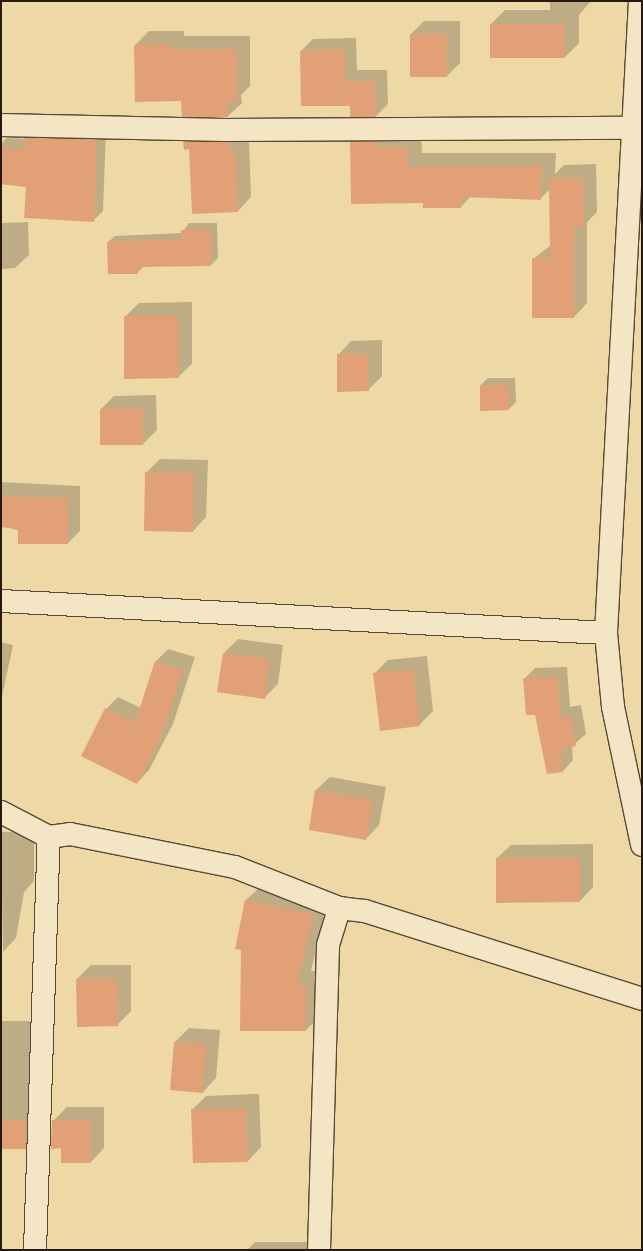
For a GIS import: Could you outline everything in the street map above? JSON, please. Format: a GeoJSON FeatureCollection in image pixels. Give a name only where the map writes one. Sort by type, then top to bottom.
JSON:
{"type":"FeatureCollection","features":[{"type":"Feature","properties":{"kind":"street"},"geometry":{"type":"LineString","coordinates":[[640,1],[631,128],[606,633],[613,707],[642,845]]}},
{"type":"Feature","properties":{"kind":"street"},"geometry":{"type":"LineString","coordinates":[[1,125],[225,130],[631,128]]}},
{"type":"Feature","properties":{"kind":"street"},"geometry":{"type":"LineString","coordinates":[[1,601],[606,633]]}},
{"type":"Feature","properties":{"kind":"street"},"geometry":{"type":"LineString","coordinates":[[1,812],[49,837],[70,834],[235,867],[339,908],[364,911],[642,999]]}},
{"type":"Feature","properties":{"kind":"street"},"geometry":{"type":"LineString","coordinates":[[35,1250],[49,837]]}},
{"type":"Feature","properties":{"kind":"street"},"geometry":{"type":"LineString","coordinates":[[319,1250],[328,945],[339,908]]}},
{"type":"Feature","properties":{"kind":"building"},"geometry":{"type":"Polygon","coordinates":[[[490,24],[565,24],[565,58],[490,58],[490,24]]]}},
{"type":"Feature","properties":{"kind":"building"},"geometry":{"type":"Polygon","coordinates":[[[410,34],[447,34],[447,77],[410,77],[410,34]]]}},
{"type":"Feature","properties":{"kind":"building"},"geometry":{"type":"Polygon","coordinates":[[[171,44],[171,49],[237,49],[237,101],[228,101],[228,117],[182,117],[181,101],[135,102],[134,45],[171,44]]]}},
{"type":"Feature","properties":{"kind":"building"},"geometry":{"type":"Polygon","coordinates":[[[345,49],[345,81],[375,81],[376,117],[350,117],[350,106],[301,106],[300,51],[345,49]]]}},
{"type":"Feature","properties":{"kind":"building"},"geometry":{"type":"Polygon","coordinates":[[[24,138],[97,140],[94,222],[24,218],[26,187],[1,184],[1,147],[24,149],[24,138]]]}},
{"type":"Feature","properties":{"kind":"building"},"geometry":{"type":"Polygon","coordinates":[[[183,142],[230,142],[230,153],[236,152],[238,212],[192,214],[189,149],[184,150],[183,142]]]}},
{"type":"Feature","properties":{"kind":"building"},"geometry":{"type":"Polygon","coordinates":[[[350,142],[377,142],[377,147],[408,147],[408,167],[542,166],[541,200],[461,197],[461,208],[423,208],[423,203],[351,204],[350,142]]]}},
{"type":"Feature","properties":{"kind":"building"},"geometry":{"type":"Polygon","coordinates":[[[549,178],[583,178],[584,227],[574,227],[574,318],[532,318],[532,258],[550,258],[549,178]]]}},
{"type":"Feature","properties":{"kind":"building"},"geometry":{"type":"Polygon","coordinates":[[[211,229],[211,266],[137,267],[138,274],[108,274],[107,242],[181,239],[181,230],[211,229]]]}},
{"type":"Feature","properties":{"kind":"building"},"geometry":{"type":"Polygon","coordinates":[[[124,316],[178,316],[179,378],[124,379],[124,316]]]}},
{"type":"Feature","properties":{"kind":"building"},"geometry":{"type":"Polygon","coordinates":[[[337,354],[368,354],[369,391],[337,392],[337,354]]]}},
{"type":"Feature","properties":{"kind":"building"},"geometry":{"type":"Polygon","coordinates":[[[480,385],[509,385],[509,410],[480,411],[480,385]]]}},
{"type":"Feature","properties":{"kind":"building"},"geometry":{"type":"Polygon","coordinates":[[[143,408],[143,445],[100,445],[100,409],[143,408]]]}},
{"type":"Feature","properties":{"kind":"building"},"geometry":{"type":"Polygon","coordinates":[[[145,472],[194,473],[193,532],[144,531],[145,472]]]}},
{"type":"Feature","properties":{"kind":"building"},"geometry":{"type":"Polygon","coordinates":[[[1,496],[68,498],[68,544],[18,544],[18,529],[1,527],[1,496]]]}},
{"type":"Feature","properties":{"kind":"building"},"geometry":{"type":"Polygon","coordinates":[[[223,653],[270,659],[265,699],[217,692],[223,653]]]}},
{"type":"Feature","properties":{"kind":"building"},"geometry":{"type":"Polygon","coordinates":[[[155,661],[183,670],[161,737],[137,784],[81,756],[105,708],[135,723],[155,661]]]}},
{"type":"Feature","properties":{"kind":"building"},"geometry":{"type":"Polygon","coordinates":[[[413,669],[420,726],[380,731],[373,673],[413,669]]]}},
{"type":"Feature","properties":{"kind":"building"},"geometry":{"type":"Polygon","coordinates":[[[557,677],[560,717],[570,715],[576,746],[562,749],[563,772],[547,774],[535,715],[526,715],[523,678],[557,677]]]}},
{"type":"Feature","properties":{"kind":"building"},"geometry":{"type":"Polygon","coordinates":[[[315,790],[373,800],[366,840],[309,830],[315,790]]]}},
{"type":"Feature","properties":{"kind":"building"},"geometry":{"type":"Polygon","coordinates":[[[496,858],[580,858],[580,902],[496,903],[496,858]]]}},
{"type":"Feature","properties":{"kind":"building"},"geometry":{"type":"Polygon","coordinates":[[[245,900],[313,914],[298,985],[307,985],[306,1031],[240,1031],[241,950],[235,949],[245,900]]]}},
{"type":"Feature","properties":{"kind":"building"},"geometry":{"type":"Polygon","coordinates":[[[117,978],[118,1026],[77,1027],[76,979],[117,978]]]}},
{"type":"Feature","properties":{"kind":"building"},"geometry":{"type":"Polygon","coordinates":[[[174,1042],[206,1044],[203,1093],[170,1090],[174,1042]]]}},
{"type":"Feature","properties":{"kind":"building"},"geometry":{"type":"Polygon","coordinates":[[[246,1108],[248,1162],[193,1163],[191,1109],[246,1108]]]}},
{"type":"Feature","properties":{"kind":"building"},"geometry":{"type":"Polygon","coordinates":[[[1,1120],[27,1120],[26,1149],[1,1149],[1,1120]]]}},
{"type":"Feature","properties":{"kind":"building"},"geometry":{"type":"Polygon","coordinates":[[[52,1120],[91,1120],[91,1163],[61,1163],[61,1148],[51,1149],[52,1120]]]}}]}
